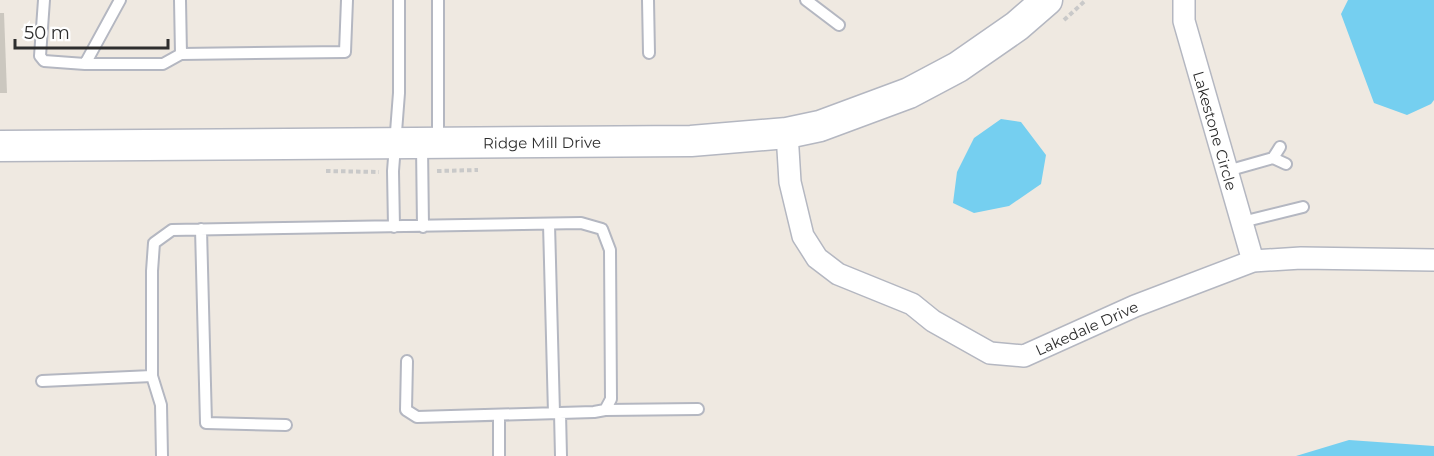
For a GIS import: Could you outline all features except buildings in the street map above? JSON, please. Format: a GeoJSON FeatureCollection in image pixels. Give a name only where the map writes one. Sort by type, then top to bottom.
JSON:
{"type":"FeatureCollection","features":[{"type":"Feature","properties":{"kind":"main road","name":"Ridge Mill Drive"},"geometry":{"type":"LineString","coordinates":[[0,146],[691,141],[787,133],[820,126],[909,93],[958,68],[1017,26],[1047,0]]}},
{"type":"Feature","properties":{"kind":"street","name":"Lakestone Circle"},"geometry":{"type":"LineString","coordinates":[[1183,1],[1184,21],[1253,261]]}},
{"type":"Feature","properties":{"kind":"street","name":"Lakedale Drive"},"geometry":{"type":"LineString","coordinates":[[787,133],[790,182],[795,203],[803,236],[817,258],[838,274],[912,304],[933,321],[990,353],[1024,356],[1135,306],[1253,261],[1301,258],[1434,260]]}},
{"type":"Feature","properties":{"kind":"lane"},"geometry":{"type":"LineString","coordinates":[[44,0],[40,56],[44,61],[50,63],[84,64],[163,64],[181,54],[345,52],[347,0]]}},
{"type":"Feature","properties":{"kind":"lane"},"geometry":{"type":"LineString","coordinates":[[84,64],[120,0]]}},
{"type":"Feature","properties":{"kind":"lane"},"geometry":{"type":"LineString","coordinates":[[180,0],[181,54]]}},
{"type":"Feature","properties":{"kind":"lane"},"geometry":{"type":"LineString","coordinates":[[399,0],[399,93],[418,142]]}},
{"type":"Feature","properties":{"kind":"lane"},"geometry":{"type":"LineString","coordinates":[[423,227],[418,142],[438,0]]}},
{"type":"Feature","properties":{"kind":"lane"},"geometry":{"type":"LineString","coordinates":[[648,0],[649,53]]}},
{"type":"Feature","properties":{"kind":"lane"},"geometry":{"type":"LineString","coordinates":[[806,0],[838,25]]}},
{"type":"Feature","properties":{"kind":"lane"},"geometry":{"type":"LineString","coordinates":[[394,227],[393,171],[418,142]]}},
{"type":"Feature","properties":{"kind":"lane"},"geometry":{"type":"LineString","coordinates":[[1273,158],[1280,147]]}},
{"type":"Feature","properties":{"kind":"lane"},"geometry":{"type":"LineString","coordinates":[[1227,171],[1273,158],[1286,164]]}},
{"type":"Feature","properties":{"kind":"lane"},"geometry":{"type":"LineString","coordinates":[[1242,222],[1303,207]]}},
{"type":"Feature","properties":{"kind":"lane"},"geometry":{"type":"LineString","coordinates":[[162,456],[160,405],[152,376],[154,243],[172,230],[581,223],[602,229],[610,250],[611,399],[605,410]]}},
{"type":"Feature","properties":{"kind":"lane"},"geometry":{"type":"LineString","coordinates":[[549,224],[561,456]]}},
{"type":"Feature","properties":{"kind":"lane"},"geometry":{"type":"LineString","coordinates":[[201,230],[206,423],[286,425]]}},
{"type":"Feature","properties":{"kind":"lane"},"geometry":{"type":"LineString","coordinates":[[407,361],[406,410],[417,417],[698,409]]}},
{"type":"Feature","properties":{"kind":"lane"},"geometry":{"type":"LineString","coordinates":[[42,381],[152,376]]}},
{"type":"Feature","properties":{"kind":"lane"},"geometry":{"type":"LineString","coordinates":[[499,415],[499,456]]}},
{"type":"Feature","properties":{"kind":"water"},"geometry":{"type":"Polygon","coordinates":[[[1348,0],[1434,0],[1434,100],[1431,104],[1407,115],[1374,103],[1341,14],[1348,0]]]}},
{"type":"Feature","properties":{"kind":"water"},"geometry":{"type":"Polygon","coordinates":[[[1001,119],[1021,122],[1046,155],[1041,184],[1009,206],[974,213],[953,203],[957,172],[974,138],[1001,119]]]}},
{"type":"Feature","properties":{"kind":"water"},"geometry":{"type":"Polygon","coordinates":[[[1349,440],[1434,446],[1434,456],[1296,456],[1349,440]]]}}]}
